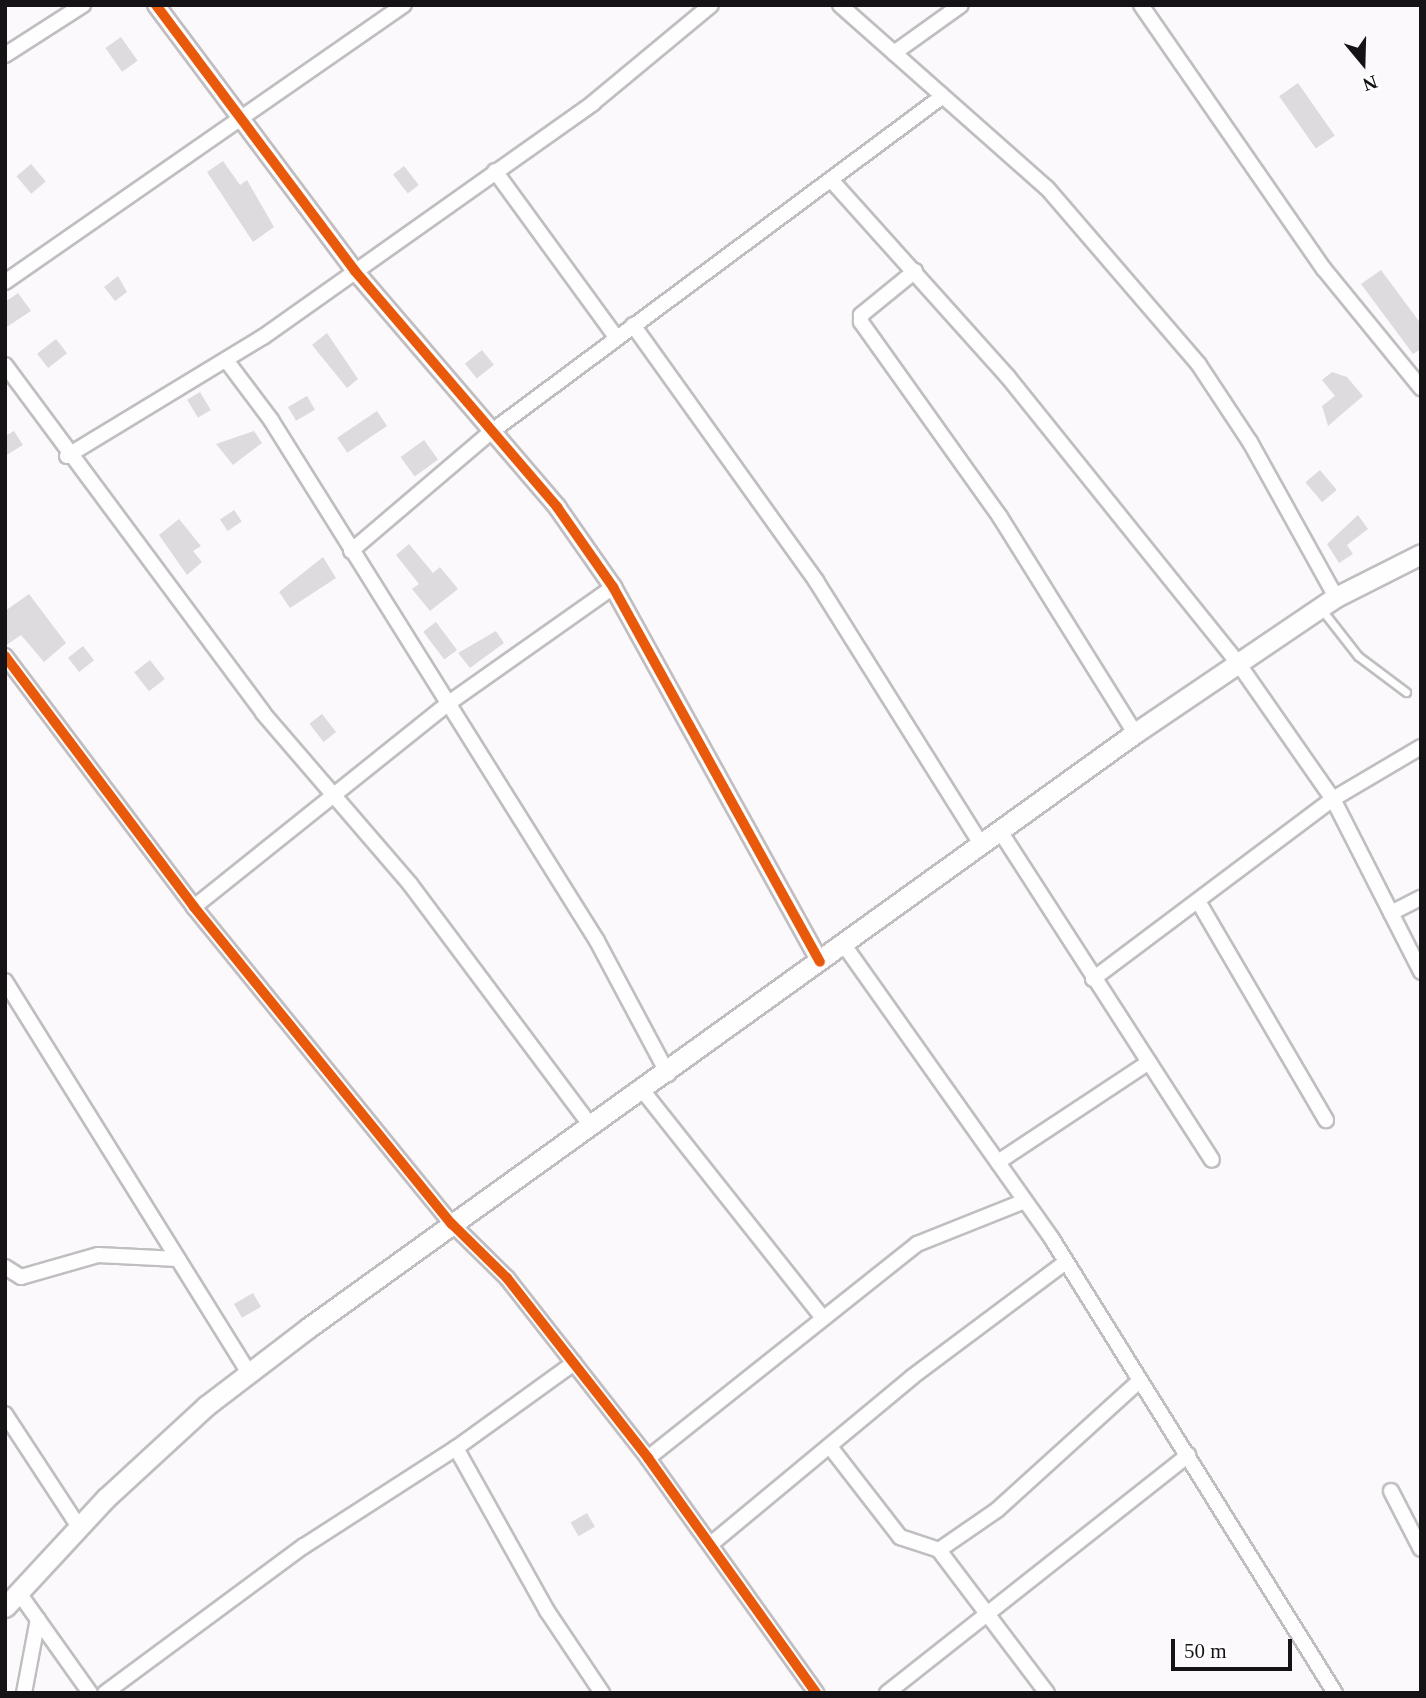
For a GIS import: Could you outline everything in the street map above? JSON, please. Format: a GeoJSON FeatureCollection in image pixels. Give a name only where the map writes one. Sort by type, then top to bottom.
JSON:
{"type":"FeatureCollection","features":[{"type":"Feature","properties":{"kind":"main road"},"geometry":{"type":"LineString","coordinates":[[12,1600],[79,1527],[249,1373],[453,1224],[668,1074],[1135,733],[1328,602],[1421,554]]}},
{"type":"Feature","properties":{"kind":"street"},"geometry":{"type":"LineString","coordinates":[[5,55],[83,5]]}},
{"type":"Feature","properties":{"kind":"street"},"geometry":{"type":"LineString","coordinates":[[156,5],[245,116],[355,271],[557,507],[613,587],[820,962]]}},
{"type":"Feature","properties":{"kind":"street"},"geometry":{"type":"LineString","coordinates":[[5,282],[404,5]]}},
{"type":"Feature","properties":{"kind":"street"},"geometry":{"type":"LineString","coordinates":[[67,456],[226,360],[355,271],[593,103],[710,5]]}},
{"type":"Feature","properties":{"kind":"street"},"geometry":{"type":"LineString","coordinates":[[840,5],[1047,188],[1199,365],[1250,442],[1328,602]]}},
{"type":"Feature","properties":{"kind":"street"},"geometry":{"type":"LineString","coordinates":[[894,53],[961,5]]}},
{"type":"Feature","properties":{"kind":"street"},"geometry":{"type":"LineString","coordinates":[[1141,5],[1324,269],[1421,388]]}},
{"type":"Feature","properties":{"kind":"street"},"geometry":{"type":"LineString","coordinates":[[351,551],[491,432],[616,337],[833,182],[943,96]]}},
{"type":"Feature","properties":{"kind":"street"},"geometry":{"type":"LineString","coordinates":[[495,171],[616,337]]}},
{"type":"Feature","properties":{"kind":"street"},"geometry":{"type":"LineString","coordinates":[[833,182],[1008,377],[1238,663],[1333,799],[1421,972]]}},
{"type":"Feature","properties":{"kind":"street"},"geometry":{"type":"LineString","coordinates":[[915,271],[861,315],[861,322],[1000,517],[1135,733]]}},
{"type":"Feature","properties":{"kind":"street"},"geometry":{"type":"LineString","coordinates":[[633,325],[816,581],[982,846]]}},
{"type":"Feature","properties":{"kind":"street"},"geometry":{"type":"LineString","coordinates":[[226,360],[351,551],[597,941],[668,1074]]}},
{"type":"Feature","properties":{"kind":"street"},"geometry":{"type":"LineString","coordinates":[[5,365],[67,456],[263,713],[410,884],[591,1126]]}},
{"type":"Feature","properties":{"kind":"street"},"geometry":{"type":"LineString","coordinates":[[194,907],[446,705],[613,587]]}},
{"type":"Feature","properties":{"kind":"street"},"geometry":{"type":"LineString","coordinates":[[5,656],[194,907],[453,1224],[507,1278],[574,1363],[648,1458],[816,1693]]}},
{"type":"Feature","properties":{"kind":"street"},"geometry":{"type":"LineString","coordinates":[[1093,979],[1333,799],[1421,747]]}},
{"type":"Feature","properties":{"kind":"street"},"geometry":{"type":"LineString","coordinates":[[1000,831],[1212,1160]]}},
{"type":"Feature","properties":{"kind":"street"},"geometry":{"type":"LineString","coordinates":[[1391,913],[1421,898]]}},
{"type":"Feature","properties":{"kind":"street"},"geometry":{"type":"LineString","coordinates":[[1198,901],[1326,1120]]}},
{"type":"Feature","properties":{"kind":"street"},"geometry":{"type":"LineString","coordinates":[[844,945],[1066,1262],[1138,1382],[1188,1455],[1335,1693]]}},
{"type":"Feature","properties":{"kind":"street"},"geometry":{"type":"LineString","coordinates":[[5,981],[249,1373]]}},
{"type":"Feature","properties":{"kind":"street"},"geometry":{"type":"LineString","coordinates":[[998,1162],[1149,1062]]}},
{"type":"Feature","properties":{"kind":"street"},"geometry":{"type":"LineString","coordinates":[[643,1091],[823,1318]]}},
{"type":"Feature","properties":{"kind":"street"},"geometry":{"type":"LineString","coordinates":[[648,1458],[917,1244],[1025,1200]]}},
{"type":"Feature","properties":{"kind":"street"},"geometry":{"type":"LineString","coordinates":[[5,1267],[21,1277],[98,1255],[178,1259]]}},
{"type":"Feature","properties":{"kind":"street"},"geometry":{"type":"LineString","coordinates":[[710,1544],[831,1448],[912,1377],[1066,1262]]}},
{"type":"Feature","properties":{"kind":"street"},"geometry":{"type":"LineString","coordinates":[[105,1693],[304,1546],[456,1448],[574,1363]]}},
{"type":"Feature","properties":{"kind":"street"},"geometry":{"type":"LineString","coordinates":[[939,1550],[997,1510],[1138,1382]]}},
{"type":"Feature","properties":{"kind":"street"},"geometry":{"type":"LineString","coordinates":[[5,1414],[79,1527]]}},
{"type":"Feature","properties":{"kind":"street"},"geometry":{"type":"LineString","coordinates":[[456,1448],[547,1611],[602,1693]]}},
{"type":"Feature","properties":{"kind":"street"},"geometry":{"type":"LineString","coordinates":[[831,1448],[901,1537],[939,1550],[983,1613],[1047,1693]]}},
{"type":"Feature","properties":{"kind":"street"},"geometry":{"type":"LineString","coordinates":[[887,1693],[983,1613],[1188,1455]]}},
{"type":"Feature","properties":{"kind":"street"},"geometry":{"type":"LineString","coordinates":[[1391,1492],[1421,1549]]}},
{"type":"Feature","properties":{"kind":"street"},"geometry":{"type":"LineString","coordinates":[[12,1600],[38,1619],[90,1693]]}},
{"type":"Feature","properties":{"kind":"street"},"geometry":{"type":"LineString","coordinates":[[24,1693],[38,1619]]}},
{"type":"Feature","properties":{"kind":"lane"},"geometry":{"type":"LineString","coordinates":[[1328,602],[1358,656],[1406,692]]}},
{"type":"Feature","properties":{"kind":"building"},"geometry":{"type":"Polygon","coordinates":[[[121,37],[138,61],[122,72],[105,48],[121,37]]]}},
{"type":"Feature","properties":{"kind":"building"},"geometry":{"type":"Polygon","coordinates":[[[1298,83],[1335,135],[1316,149],[1279,96],[1298,83]]]}},
{"type":"Feature","properties":{"kind":"building"},"geometry":{"type":"Polygon","coordinates":[[[223,161],[240,185],[247,180],[274,227],[253,242],[207,172],[223,161]]]}},
{"type":"Feature","properties":{"kind":"building"},"geometry":{"type":"Polygon","coordinates":[[[31,164],[46,182],[31,194],[16,176],[31,164]]]}},
{"type":"Feature","properties":{"kind":"building"},"geometry":{"type":"Polygon","coordinates":[[[404,166],[419,185],[408,194],[393,175],[404,166]]]}},
{"type":"Feature","properties":{"kind":"building"},"geometry":{"type":"Polygon","coordinates":[[[1381,270],[1421,324],[1421,349],[1413,354],[1361,284],[1381,270]]]}},
{"type":"Feature","properties":{"kind":"building"},"geometry":{"type":"Polygon","coordinates":[[[118,276],[127,292],[115,301],[104,287],[118,276]]]}},
{"type":"Feature","properties":{"kind":"building"},"geometry":{"type":"Polygon","coordinates":[[[18,293],[31,311],[5,328],[5,302],[18,293]]]}},
{"type":"Feature","properties":{"kind":"building"},"geometry":{"type":"Polygon","coordinates":[[[327,333],[358,379],[347,388],[312,345],[327,333]]]}},
{"type":"Feature","properties":{"kind":"building"},"geometry":{"type":"Polygon","coordinates":[[[56,339],[67,353],[48,368],[37,354],[56,339]]]}},
{"type":"Feature","properties":{"kind":"building"},"geometry":{"type":"Polygon","coordinates":[[[482,350],[494,365],[477,379],[465,364],[482,350]]]}},
{"type":"Feature","properties":{"kind":"building"},"geometry":{"type":"Polygon","coordinates":[[[1332,372],[1347,377],[1363,396],[1328,426],[1322,406],[1335,396],[1322,380],[1332,372]]]}},
{"type":"Feature","properties":{"kind":"building"},"geometry":{"type":"Polygon","coordinates":[[[200,392],[211,410],[198,418],[187,400],[200,392]]]}},
{"type":"Feature","properties":{"kind":"building"},"geometry":{"type":"Polygon","coordinates":[[[307,396],[315,410],[296,421],[288,407],[307,396]]]}},
{"type":"Feature","properties":{"kind":"building"},"geometry":{"type":"Polygon","coordinates":[[[377,411],[387,426],[347,453],[337,438],[377,411]]]}},
{"type":"Feature","properties":{"kind":"building"},"geometry":{"type":"Polygon","coordinates":[[[14,431],[23,445],[5,456],[5,436],[14,431]]]}},
{"type":"Feature","properties":{"kind":"building"},"geometry":{"type":"Polygon","coordinates":[[[254,431],[262,443],[233,465],[216,444],[254,431]]]}},
{"type":"Feature","properties":{"kind":"building"},"geometry":{"type":"Polygon","coordinates":[[[424,440],[438,459],[415,476],[401,457],[424,440]]]}},
{"type":"Feature","properties":{"kind":"building"},"geometry":{"type":"Polygon","coordinates":[[[1320,470],[1337,490],[1322,502],[1305,482],[1320,470]]]}},
{"type":"Feature","properties":{"kind":"building"},"geometry":{"type":"Polygon","coordinates":[[[234,510],[242,522],[228,531],[220,520],[234,510]]]}},
{"type":"Feature","properties":{"kind":"building"},"geometry":{"type":"Polygon","coordinates":[[[1358,515],[1368,529],[1347,545],[1353,554],[1339,563],[1327,544],[1358,515]]]}},
{"type":"Feature","properties":{"kind":"building"},"geometry":{"type":"Polygon","coordinates":[[[179,519],[201,546],[193,551],[202,562],[187,575],[159,535],[179,519]]]}},
{"type":"Feature","properties":{"kind":"building"},"geometry":{"type":"Polygon","coordinates":[[[409,544],[433,573],[440,567],[458,589],[430,611],[412,589],[419,584],[396,555],[409,544]]]}},
{"type":"Feature","properties":{"kind":"building"},"geometry":{"type":"Polygon","coordinates":[[[323,557],[336,578],[290,608],[279,592],[323,557]]]}},
{"type":"Feature","properties":{"kind":"building"},"geometry":{"type":"Polygon","coordinates":[[[29,594],[66,643],[44,662],[21,635],[5,646],[5,611],[29,594]]]}},
{"type":"Feature","properties":{"kind":"building"},"geometry":{"type":"Polygon","coordinates":[[[436,622],[457,650],[444,660],[423,632],[436,622]]]}},
{"type":"Feature","properties":{"kind":"building"},"geometry":{"type":"Polygon","coordinates":[[[496,631],[504,643],[470,668],[458,653],[496,631]]]}},
{"type":"Feature","properties":{"kind":"building"},"geometry":{"type":"Polygon","coordinates":[[[83,646],[94,660],[79,672],[68,658],[83,646]]]}},
{"type":"Feature","properties":{"kind":"building"},"geometry":{"type":"Polygon","coordinates":[[[150,660],[165,679],[149,691],[134,672],[150,660]]]}},
{"type":"Feature","properties":{"kind":"building"},"geometry":{"type":"Polygon","coordinates":[[[322,714],[336,732],[324,742],[309,724],[322,714]]]}},
{"type":"Feature","properties":{"kind":"building"},"geometry":{"type":"Polygon","coordinates":[[[253,1293],[261,1307],[242,1318],[234,1304],[253,1293]]]}},
{"type":"Feature","properties":{"kind":"building"},"geometry":{"type":"Polygon","coordinates":[[[587,1513],[595,1527],[579,1536],[571,1522],[587,1513]]]}},
{"type":"Feature","properties":{"kind":"cycle path"},"geometry":{"type":"LineString","coordinates":[[156,5],[355,271],[557,507],[613,587],[820,962]]}},
{"type":"Feature","properties":{"kind":"cycle path"},"geometry":{"type":"LineString","coordinates":[[5,656],[194,907],[452,1224],[507,1278],[648,1458],[816,1693]]}}]}
